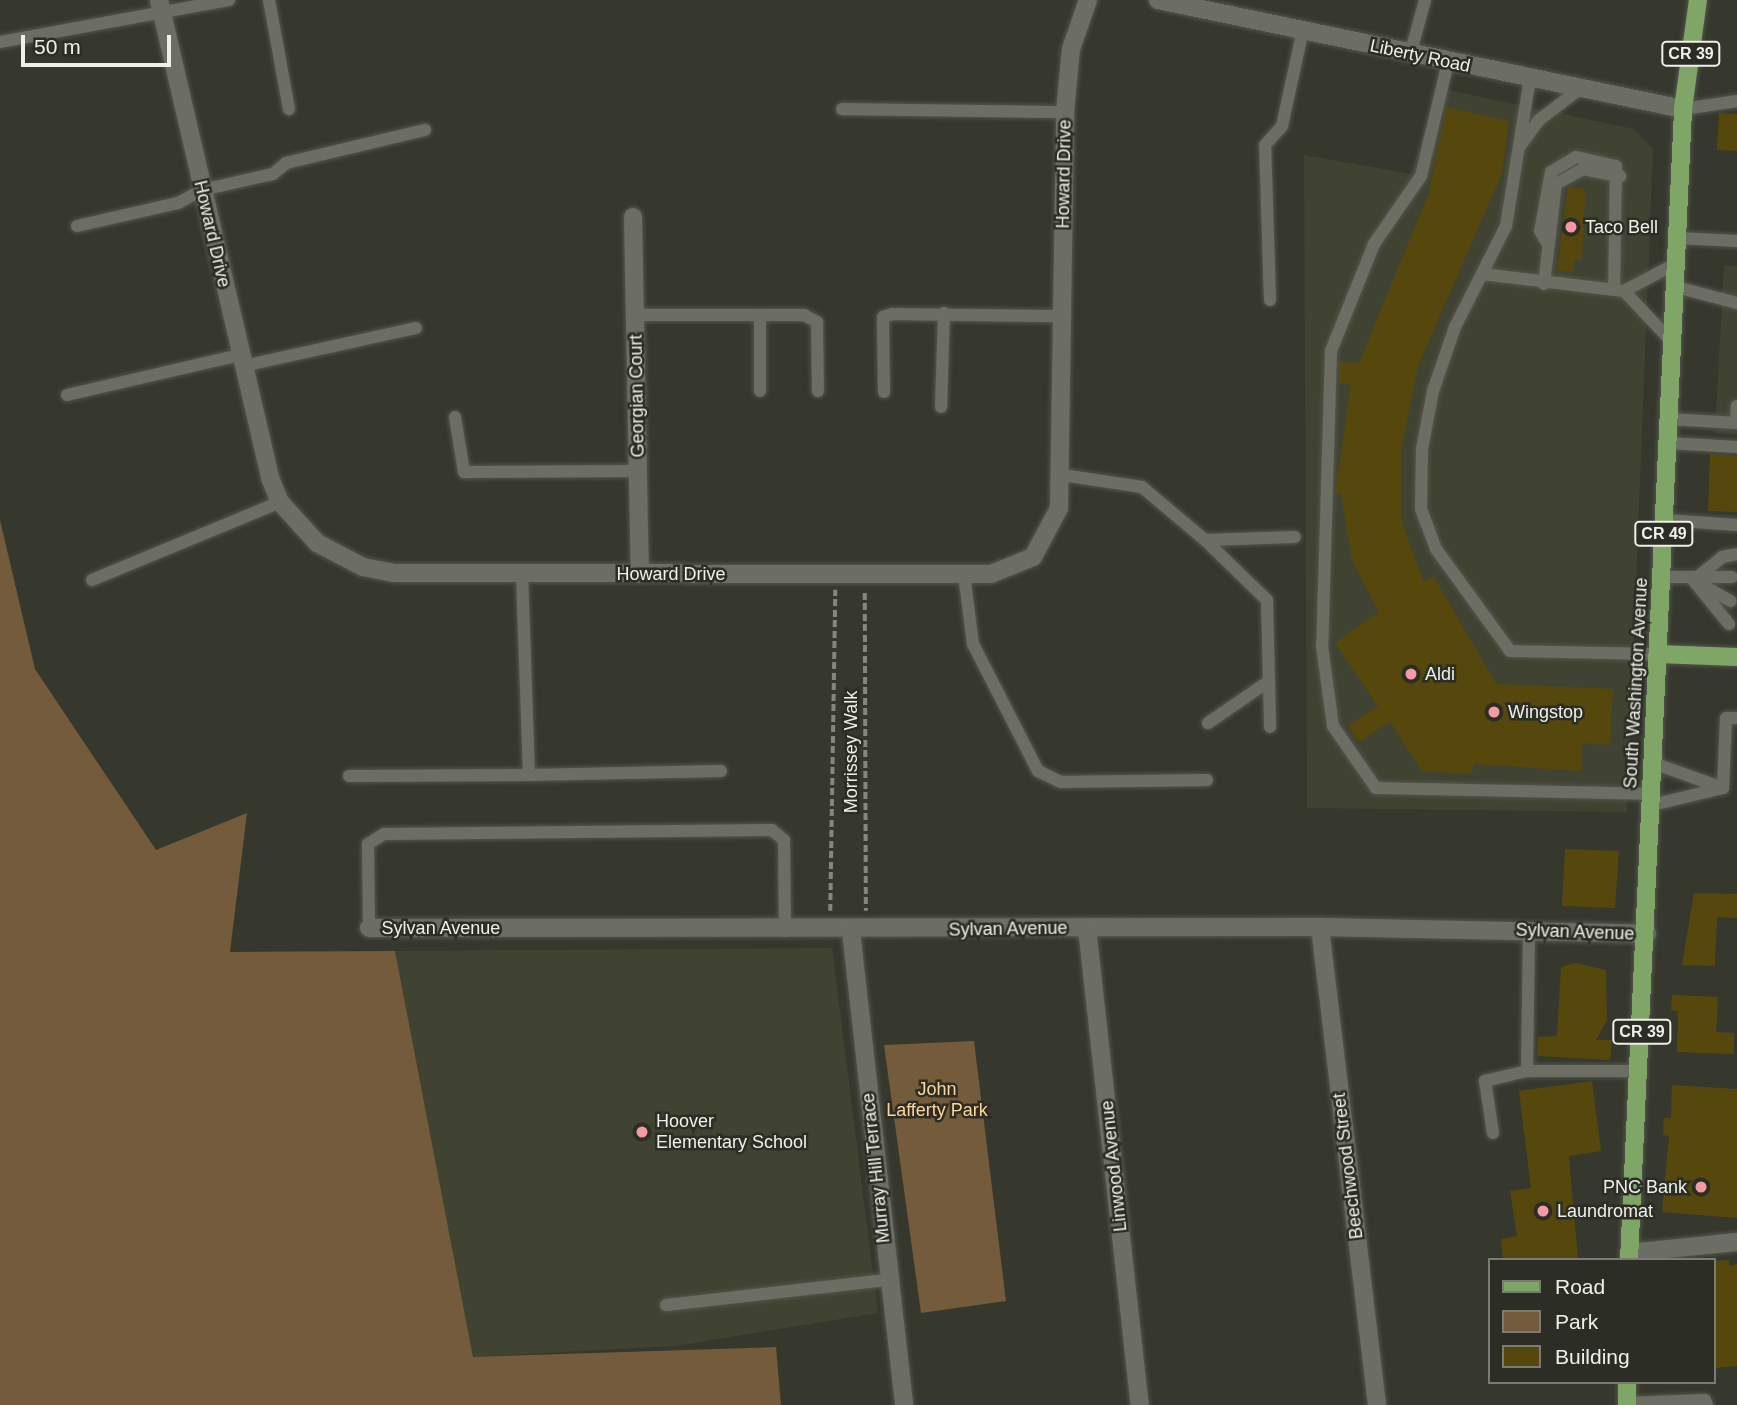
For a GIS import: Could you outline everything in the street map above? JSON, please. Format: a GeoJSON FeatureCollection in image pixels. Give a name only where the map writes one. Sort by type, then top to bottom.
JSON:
{"type":"FeatureCollection","features":[{"type":"Feature","properties":{"kind":"main road","name":"CR 39"},"geometry":{"type":"LineString","coordinates":[[1683,109],[1698,0]]}},
{"type":"Feature","properties":{"kind":"main road","name":"South Washington Avenue"},"geometry":{"type":"LineString","coordinates":[[1629,1256],[1647,934],[1683,109]]}},
{"type":"Feature","properties":{"kind":"main road"},"geometry":{"type":"LineString","coordinates":[[1658,654],[1737,657]]}},
{"type":"Feature","properties":{"kind":"main road"},"geometry":{"type":"LineString","coordinates":[[1626,1404],[1627,1384]]}},
{"type":"Feature","properties":{"kind":"street","name":"Howard Drive"},"geometry":{"type":"LineString","coordinates":[[161,7],[242,361],[279,502],[317,543],[363,567],[522,573],[991,574],[1032,557],[1050,534],[1062,475],[1065,112],[1071,50],[1088,0]]}},
{"type":"Feature","properties":{"kind":"street","name":"Liberty Road"},"geometry":{"type":"LineString","coordinates":[[1158,0],[1410,55],[1683,109]]}},
{"type":"Feature","properties":{"kind":"street","name":"Georgian Court"},"geometry":{"type":"LineString","coordinates":[[633,218],[640,574]]}},
{"type":"Feature","properties":{"kind":"street","name":"Sylvan Avenue"},"geometry":{"type":"LineString","coordinates":[[369,928],[859,931],[1320,927],[1647,934]]}},
{"type":"Feature","properties":{"kind":"street","name":"Beechwood Street"},"geometry":{"type":"LineString","coordinates":[[1320,927],[1377,1405]]}},
{"type":"Feature","properties":{"kind":"street","name":"Linwood Avenue"},"geometry":{"type":"LineString","coordinates":[[1087,928],[1140,1405]]}},
{"type":"Feature","properties":{"kind":"street","name":"Murray Hill Terrace"},"geometry":{"type":"LineString","coordinates":[[859,931],[887,1280],[904,1405]]}},
{"type":"Feature","properties":{"kind":"street"},"geometry":{"type":"LineString","coordinates":[[1629,1256],[1737,1242]]}},
{"type":"Feature","properties":{"kind":"lane"},"geometry":{"type":"LineString","coordinates":[[0,42],[161,7],[229,0]]}},
{"type":"Feature","properties":{"kind":"lane"},"geometry":{"type":"LineString","coordinates":[[269,0],[289,109]]}},
{"type":"Feature","properties":{"kind":"lane"},"geometry":{"type":"LineString","coordinates":[[1410,55],[1425,0]]}},
{"type":"Feature","properties":{"kind":"lane"},"geometry":{"type":"LineString","coordinates":[[1270,300],[1265,145],[1282,126],[1303,30]]}},
{"type":"Feature","properties":{"kind":"lane"},"geometry":{"type":"LineString","coordinates":[[1448,62],[1421,176],[1374,244],[1331,351],[1322,646],[1333,726],[1376,788],[1652,799],[1723,788]]}},
{"type":"Feature","properties":{"kind":"lane"},"geometry":{"type":"LineString","coordinates":[[1530,78],[1506,226],[1482,274],[1433,391],[1420,478],[1426,528],[1510,651],[1658,654]]}},
{"type":"Feature","properties":{"kind":"lane"},"geometry":{"type":"LineString","coordinates":[[1520,146],[1539,120],[1581,88]]}},
{"type":"Feature","properties":{"kind":"lane"},"geometry":{"type":"LineString","coordinates":[[1683,109],[1737,101]]}},
{"type":"Feature","properties":{"kind":"lane"},"geometry":{"type":"LineString","coordinates":[[842,109],[1065,112]]}},
{"type":"Feature","properties":{"kind":"lane"},"geometry":{"type":"LineString","coordinates":[[76,226],[178,204],[202,190],[425,130]]}},
{"type":"Feature","properties":{"kind":"lane"},"geometry":{"type":"LineString","coordinates":[[1544,284],[1546,241],[1561,178],[1583,169],[1620,176],[1619,290],[1673,343]]}},
{"type":"Feature","properties":{"kind":"lane"},"geometry":{"type":"LineString","coordinates":[[1678,238],[1737,242]]}},
{"type":"Feature","properties":{"kind":"lane"},"geometry":{"type":"LineString","coordinates":[[1482,274],[1544,284],[1619,290],[1677,263]]}},
{"type":"Feature","properties":{"kind":"lane"},"geometry":{"type":"LineString","coordinates":[[1676,286],[1737,303]]}},
{"type":"Feature","properties":{"kind":"lane"},"geometry":{"type":"LineString","coordinates":[[884,392],[883,317],[944,313],[1062,316]]}},
{"type":"Feature","properties":{"kind":"lane"},"geometry":{"type":"LineString","coordinates":[[942,407],[944,313]]}},
{"type":"Feature","properties":{"kind":"lane"},"geometry":{"type":"LineString","coordinates":[[635,314],[760,315],[817,321],[818,391]]}},
{"type":"Feature","properties":{"kind":"lane"},"geometry":{"type":"LineString","coordinates":[[760,315],[760,391]]}},
{"type":"Feature","properties":{"kind":"lane"},"geometry":{"type":"LineString","coordinates":[[67,395],[416,328]]}},
{"type":"Feature","properties":{"kind":"lane"},"geometry":{"type":"LineString","coordinates":[[1670,419],[1736,423],[1737,406]]}},
{"type":"Feature","properties":{"kind":"lane"},"geometry":{"type":"LineString","coordinates":[[455,417],[464,472],[638,471]]}},
{"type":"Feature","properties":{"kind":"lane"},"geometry":{"type":"LineString","coordinates":[[1668,443],[1737,446]]}},
{"type":"Feature","properties":{"kind":"lane"},"geometry":{"type":"LineString","coordinates":[[1062,475],[1142,486],[1205,540],[1266,600],[1270,727]]}},
{"type":"Feature","properties":{"kind":"lane"},"geometry":{"type":"LineString","coordinates":[[92,580],[279,502]]}},
{"type":"Feature","properties":{"kind":"lane"},"geometry":{"type":"LineString","coordinates":[[1665,520],[1737,525]]}},
{"type":"Feature","properties":{"kind":"lane"},"geometry":{"type":"LineString","coordinates":[[1205,540],[1295,537]]}},
{"type":"Feature","properties":{"kind":"lane"},"geometry":{"type":"LineString","coordinates":[[1693,580],[1722,557],[1737,554]]}},
{"type":"Feature","properties":{"kind":"lane"},"geometry":{"type":"LineString","coordinates":[[522,573],[528,775]]}},
{"type":"Feature","properties":{"kind":"lane"},"geometry":{"type":"LineString","coordinates":[[964,574],[973,644],[1038,771],[1061,782],[1207,780]]}},
{"type":"Feature","properties":{"kind":"lane"},"geometry":{"type":"LineString","coordinates":[[1662,577],[1693,580],[1732,577]]}},
{"type":"Feature","properties":{"kind":"lane"},"geometry":{"type":"LineString","coordinates":[[1693,580],[1731,601]]}},
{"type":"Feature","properties":{"kind":"lane"},"geometry":{"type":"LineString","coordinates":[[1693,580],[1730,624]]}},
{"type":"Feature","properties":{"kind":"lane"},"geometry":{"type":"LineString","coordinates":[[1209,723],[1269,681]]}},
{"type":"Feature","properties":{"kind":"lane"},"geometry":{"type":"LineString","coordinates":[[1723,788],[1726,718],[1737,718]]}},
{"type":"Feature","properties":{"kind":"lane"},"geometry":{"type":"LineString","coordinates":[[1653,763],[1723,788]]}},
{"type":"Feature","properties":{"kind":"lane"},"geometry":{"type":"LineString","coordinates":[[349,776],[721,771]]}},
{"type":"Feature","properties":{"kind":"lane"},"geometry":{"type":"LineString","coordinates":[[369,928],[368,844],[384,834],[772,830],[783,840],[785,931]]}},
{"type":"Feature","properties":{"kind":"lane"},"geometry":{"type":"LineString","coordinates":[[1527,1071],[1529,930]]}},
{"type":"Feature","properties":{"kind":"lane"},"geometry":{"type":"LineString","coordinates":[[1493,1133],[1485,1081],[1527,1071],[1640,1071]]}},
{"type":"Feature","properties":{"kind":"lane"},"geometry":{"type":"LineString","coordinates":[[666,1305],[887,1280]]}},
{"type":"Feature","properties":{"kind":"lane"},"geometry":{"type":"LineString","coordinates":[[1626,1404],[1705,1400],[1707,1405]]}},
{"type":"Feature","properties":{"kind":"path"},"geometry":{"type":"LineString","coordinates":[[829,931],[836,823],[835,573]]}},
{"type":"Feature","properties":{"kind":"path","name":"Morrissey Walk"},"geometry":{"type":"LineString","coordinates":[[859,931],[865,573]]}},
{"type":"Feature","properties":{"kind":"shaded area"},"geometry":{"type":"Polygon","coordinates":[[[1438,88],[1634,129],[1653,149],[1627,812],[1307,808],[1304,155],[1411,174],[1438,88]]]}},
{"type":"Feature","properties":{"kind":"shaded area"},"geometry":{"type":"Polygon","coordinates":[[[1724,265],[1737,266],[1737,435],[1715,433],[1724,265]]]}},
{"type":"Feature","properties":{"kind":"shaded area","name":"Hoover Elementary School"},"geometry":{"type":"Polygon","coordinates":[[[832,948],[878,1313],[675,1346],[473,1357],[395,951],[832,948]]]}},
{"type":"Feature","properties":{"kind":"green space"},"geometry":{"type":"Polygon","coordinates":[[[0,520],[35,669],[156,850],[247,813],[230,952],[395,951],[473,1357],[776,1347],[781,1405],[0,1405],[0,520]]]}},
{"type":"Feature","properties":{"kind":"green space","name":"John Lafferty Park"},"geometry":{"type":"Polygon","coordinates":[[[974,1041],[1006,1301],[921,1313],[884,1045],[974,1041]]]}},
{"type":"Feature","properties":{"kind":"building"},"geometry":{"type":"Polygon","coordinates":[[[1446,107],[1509,121],[1502,173],[1418,366],[1401,450],[1401,519],[1423,581],[1434,577],[1496,684],[1613,689],[1610,745],[1582,743],[1582,771],[1474,764],[1471,774],[1422,771],[1390,721],[1359,742],[1348,726],[1378,706],[1335,643],[1379,612],[1352,560],[1341,494],[1335,493],[1351,385],[1339,383],[1339,362],[1359,363],[1429,193],[1446,107]]]}},
{"type":"Feature","properties":{"kind":"building"},"geometry":{"type":"Polygon","coordinates":[[[1719,113],[1737,114],[1737,151],[1717,150],[1719,113]]]}},
{"type":"Feature","properties":{"kind":"building","name":"Taco Bell"},"geometry":{"type":"Polygon","coordinates":[[[1568,187],[1583,188],[1585,196],[1582,259],[1574,259],[1574,272],[1557,271],[1568,187]]]}},
{"type":"Feature","properties":{"kind":"building"},"geometry":{"type":"Polygon","coordinates":[[[1710,454],[1737,456],[1737,512],[1708,511],[1710,454]]]}},
{"type":"Feature","properties":{"kind":"building"},"geometry":{"type":"Polygon","coordinates":[[[1565,849],[1619,851],[1615,908],[1562,906],[1565,849]]]}},
{"type":"Feature","properties":{"kind":"building"},"geometry":{"type":"Polygon","coordinates":[[[1694,893],[1737,894],[1737,918],[1717,917],[1715,966],[1682,965],[1694,893]]]}},
{"type":"Feature","properties":{"kind":"building"},"geometry":{"type":"Polygon","coordinates":[[[1576,963],[1606,970],[1607,1020],[1596,1040],[1612,1040],[1610,1060],[1537,1056],[1538,1037],[1557,1036],[1561,967],[1576,963]]]}},
{"type":"Feature","properties":{"kind":"building"},"geometry":{"type":"Polygon","coordinates":[[[1672,995],[1718,997],[1716,1032],[1734,1033],[1734,1054],[1677,1052],[1678,1011],[1671,1010],[1672,995]]]}},
{"type":"Feature","properties":{"kind":"building"},"geometry":{"type":"Polygon","coordinates":[[[1592,1081],[1601,1151],[1569,1156],[1578,1258],[1503,1258],[1501,1239],[1517,1236],[1510,1191],[1531,1188],[1519,1091],[1592,1081]]]}},
{"type":"Feature","properties":{"kind":"building"},"geometry":{"type":"Polygon","coordinates":[[[1672,1085],[1737,1089],[1737,1218],[1662,1212],[1669,1136],[1663,1135],[1664,1118],[1671,1118],[1672,1085]]]}},
{"type":"Feature","properties":{"kind":"building"},"geometry":{"type":"Polygon","coordinates":[[[1729,1260],[1730,1266],[1737,1264],[1737,1366],[1716,1368],[1716,1261],[1729,1260]]]}},
{"type":"Feature","properties":{"kind":"place","name":"Taco Bell"},"geometry":{"type":"Point","coordinates":[1571,227]}},
{"type":"Feature","properties":{"kind":"place","name":"Aldi"},"geometry":{"type":"Point","coordinates":[1411,674]}},
{"type":"Feature","properties":{"kind":"place","name":"Wingstop"},"geometry":{"type":"Point","coordinates":[1494,712]}},
{"type":"Feature","properties":{"kind":"place","name":"Hoover Elementary School"},"geometry":{"type":"Point","coordinates":[642,1132]}},
{"type":"Feature","properties":{"kind":"place","name":"PNC Bank"},"geometry":{"type":"Point","coordinates":[1701,1187]}},
{"type":"Feature","properties":{"kind":"place","name":"Laundromat"},"geometry":{"type":"Point","coordinates":[1543,1211]}}]}
